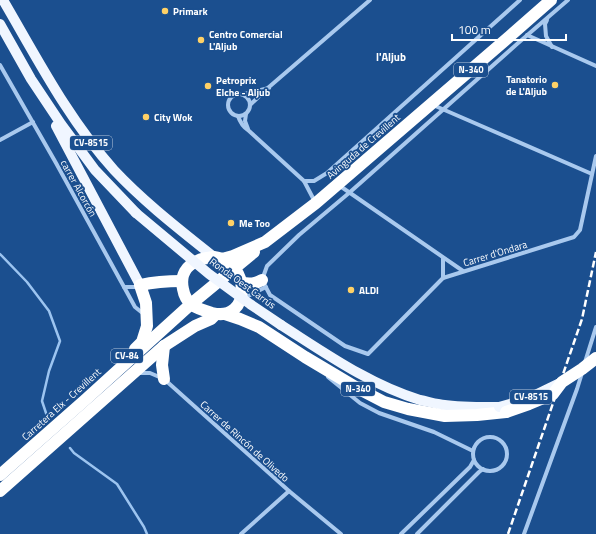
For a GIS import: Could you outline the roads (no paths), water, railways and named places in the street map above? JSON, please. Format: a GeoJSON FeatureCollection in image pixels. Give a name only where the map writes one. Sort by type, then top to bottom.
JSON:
{"type":"FeatureCollection","features":[{"type":"Feature","properties":{"kind":"highway","name":"Avinguda de Crevillent"},"geometry":{"type":"LineString","coordinates":[[182,281],[184,273],[190,265],[200,260],[233,256],[265,242],[338,185],[551,0]]}},
{"type":"Feature","properties":{"kind":"highway","name":"Carretera Elx - Crevillent"},"geometry":{"type":"LineString","coordinates":[[88,406],[106,381],[191,304],[265,242]]}},
{"type":"Feature","properties":{"kind":"highway"},"geometry":{"type":"LineString","coordinates":[[218,258],[234,268],[237,273],[242,283],[240,300]]}},
{"type":"Feature","properties":{"kind":"highway"},"geometry":{"type":"LineString","coordinates":[[147,316],[146,303],[140,285],[155,282],[182,281],[183,290],[191,304]]}},
{"type":"Feature","properties":{"kind":"highway"},"geometry":{"type":"LineString","coordinates":[[242,283],[264,283]]}},
{"type":"Feature","properties":{"kind":"highway","name":"Carretera Elx - Crevillent"},"geometry":{"type":"LineString","coordinates":[[0,492],[40,447],[88,406],[134,373],[164,346],[194,326],[232,310],[236,307],[240,300]]}},
{"type":"Feature","properties":{"kind":"highway","name":"Ronda Oest Carrús"},"geometry":{"type":"LineString","coordinates":[[191,304],[200,309],[240,319],[258,327],[305,358],[384,402],[408,409],[445,416],[477,415],[529,404],[553,394],[562,382],[596,358]]}},
{"type":"Feature","properties":{"kind":"highway","name":"CV-84"},"geometry":{"type":"LineString","coordinates":[[106,381],[142,342],[147,326],[147,316]]}},
{"type":"Feature","properties":{"kind":"highway"},"geometry":{"type":"LineString","coordinates":[[164,346],[162,365],[164,379]]}},
{"type":"Feature","properties":{"kind":"highway","name":"Carretera Elx - Crevillent"},"geometry":{"type":"LineString","coordinates":[[0,473],[19,458],[40,447]]}},
{"type":"Feature","properties":{"kind":"main road","name":"Ronda Oest Carrús"},"geometry":{"type":"LineString","coordinates":[[3,0],[54,90],[75,122],[113,169],[158,213],[218,258]]}},
{"type":"Feature","properties":{"kind":"main road","name":"Ronda Oest Carrús"},"geometry":{"type":"LineString","coordinates":[[0,24],[31,78],[61,124],[95,170],[136,213],[210,274],[281,325],[338,361],[375,382],[406,396],[437,404],[468,408],[502,409]]}},
{"type":"Feature","properties":{"kind":"main road"},"geometry":{"type":"LineString","coordinates":[[31,78],[140,285]]}},
{"type":"Feature","properties":{"kind":"street"},"geometry":{"type":"LineString","coordinates":[[250,105],[370,0]]}},
{"type":"Feature","properties":{"kind":"street","name":"Avinguda de Crevillent"},"geometry":{"type":"LineString","coordinates":[[304,181],[314,181],[327,174],[520,0]]}},
{"type":"Feature","properties":{"kind":"street"},"geometry":{"type":"LineString","coordinates":[[240,300],[264,283],[267,266],[299,235],[349,193],[442,109],[568,0]]}},
{"type":"Feature","properties":{"kind":"street"},"geometry":{"type":"LineString","coordinates":[[550,16],[545,24],[546,36],[553,47]]}},
{"type":"Feature","properties":{"kind":"street"},"geometry":{"type":"LineString","coordinates":[[510,36],[526,36],[596,66]]}},
{"type":"Feature","properties":{"kind":"street","name":"carrer Alcorcón"},"geometry":{"type":"LineString","coordinates":[[0,65],[135,307],[147,316]]}},
{"type":"Feature","properties":{"kind":"street"},"geometry":{"type":"LineString","coordinates":[[246,114],[235,116],[230,111],[227,105],[230,98],[233,95],[240,93],[244,94],[269,87]]}},
{"type":"Feature","properties":{"kind":"street"},"geometry":{"type":"LineString","coordinates":[[244,94],[249,99],[250,105],[245,121],[248,130]]}},
{"type":"Feature","properties":{"kind":"street"},"geometry":{"type":"LineString","coordinates":[[431,104],[592,174]]}},
{"type":"Feature","properties":{"kind":"street"},"geometry":{"type":"LineString","coordinates":[[238,116],[240,123],[244,128],[304,181],[316,203]]}},
{"type":"Feature","properties":{"kind":"street"},"geometry":{"type":"LineString","coordinates":[[0,140],[33,122]]}},
{"type":"Feature","properties":{"kind":"street","name":"Carrer d'Ondara"},"geometry":{"type":"LineString","coordinates":[[264,283],[270,295],[345,346],[368,354],[443,278],[574,238],[580,230],[596,156]]}},
{"type":"Feature","properties":{"kind":"street"},"geometry":{"type":"LineString","coordinates":[[338,185],[462,271]]}},
{"type":"Feature","properties":{"kind":"street"},"geometry":{"type":"LineString","coordinates":[[443,258],[443,278]]}},
{"type":"Feature","properties":{"kind":"street"},"geometry":{"type":"LineString","coordinates":[[124,287],[135,287],[140,285]]}},
{"type":"Feature","properties":{"kind":"street"},"geometry":{"type":"LineString","coordinates":[[524,534],[577,388],[596,327]]}},
{"type":"Feature","properties":{"kind":"street"},"geometry":{"type":"LineString","coordinates":[[305,358],[360,403],[379,413],[434,432],[473,451]]}},
{"type":"Feature","properties":{"kind":"street","name":"Carrer de Rincón de Olivedo"},"geometry":{"type":"LineString","coordinates":[[134,373],[150,373],[164,379],[289,491],[341,534]]}},
{"type":"Feature","properties":{"kind":"street"},"geometry":{"type":"LineString","coordinates":[[493,437],[503,442],[507,449],[507,456],[505,462],[500,467],[494,471],[486,471],[479,467],[474,460],[473,451],[476,443],[483,438],[493,437]]}},
{"type":"Feature","properties":{"kind":"street"},"geometry":{"type":"LineString","coordinates":[[401,534],[470,467],[474,460]]}},
{"type":"Feature","properties":{"kind":"street"},"geometry":{"type":"LineString","coordinates":[[417,534],[479,472],[483,470]]}},
{"type":"Feature","properties":{"kind":"street"},"geometry":{"type":"LineString","coordinates":[[241,534],[289,491]]}},
{"type":"Feature","properties":{"kind":"waterway"},"geometry":{"type":"LineString","coordinates":[[0,254],[27,282],[49,311],[60,341],[49,371],[42,401],[47,416]]}},
{"type":"Feature","properties":{"kind":"waterway"},"geometry":{"type":"LineString","coordinates":[[70,448],[74,453],[117,484],[147,534]]}},
{"type":"Feature","properties":{"kind":"railway"},"geometry":{"type":"LineString","coordinates":[[508,534],[582,319],[596,252]]}},
{"type":"Feature","properties":{"kind":"place","name":"Primark"},"geometry":{"type":"Point","coordinates":[165,11]}},
{"type":"Feature","properties":{"kind":"place","name":"Centro Comercial L'Aljub"},"geometry":{"type":"Point","coordinates":[201,40]}},
{"type":"Feature","properties":{"kind":"place","name":"Tanatorio de L'Aljub"},"geometry":{"type":"Point","coordinates":[555,85]}},
{"type":"Feature","properties":{"kind":"place","name":"Petroprix Elche - Aljub"},"geometry":{"type":"Point","coordinates":[208,86]}},
{"type":"Feature","properties":{"kind":"place","name":"City Wok"},"geometry":{"type":"Point","coordinates":[146,117]}},
{"type":"Feature","properties":{"kind":"place","name":"Me Too"},"geometry":{"type":"Point","coordinates":[231,223]}},
{"type":"Feature","properties":{"kind":"place","name":"ALDI"},"geometry":{"type":"Point","coordinates":[351,290]}},
{"type":"Feature","properties":{"kind":"district","name":"l'Aljub"},"geometry":{"type":"Point","coordinates":[391,57]}}]}
